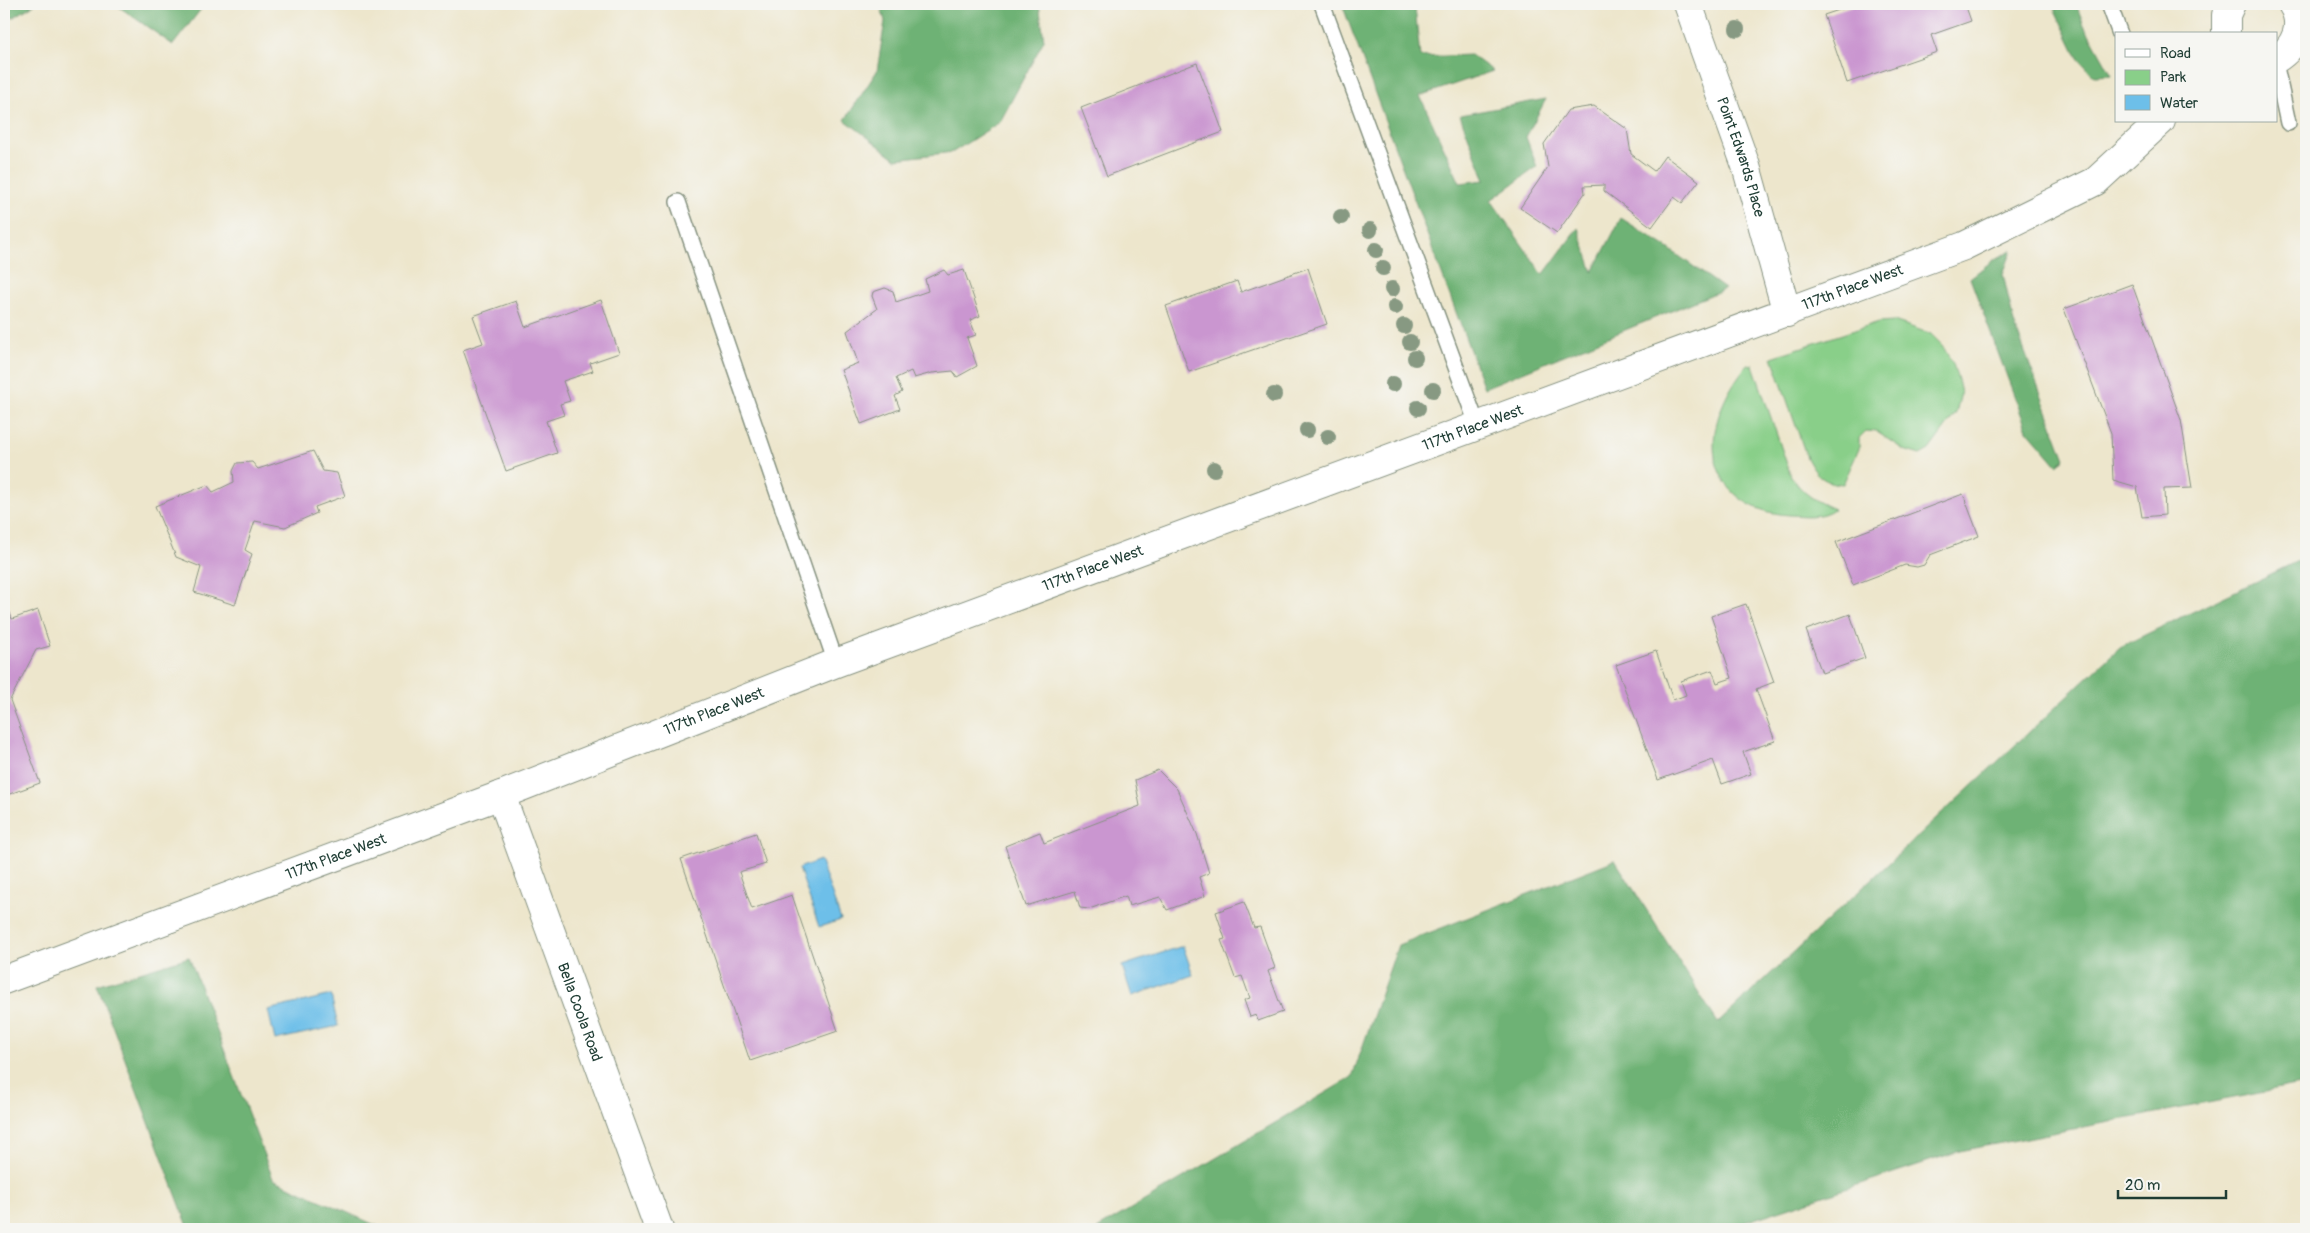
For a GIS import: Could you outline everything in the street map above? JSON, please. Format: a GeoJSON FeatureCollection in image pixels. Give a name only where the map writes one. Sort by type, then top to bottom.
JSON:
{"type":"FeatureCollection","features":[{"type":"Feature","properties":{"kind":"street","name":"Point Edwards Place"},"geometry":{"type":"LineString","coordinates":[[1688,4],[1746,166],[1787,313]]}},
{"type":"Feature","properties":{"kind":"street"},"geometry":{"type":"LineString","coordinates":[[2278,58],[2286,53],[2294,43],[2298,31],[2295,4]]}},
{"type":"Feature","properties":{"kind":"street","name":"117th Place West"},"geometry":{"type":"LineString","coordinates":[[4,980],[501,795],[836,663],[1964,246],[2096,181],[2156,123]]}},
{"type":"Feature","properties":{"kind":"street","name":"Bella Coola Road"},"geometry":{"type":"LineString","coordinates":[[501,795],[659,1229]]}},
{"type":"Feature","properties":{"kind":"lane"},"geometry":{"type":"LineString","coordinates":[[1322,4],[1478,427]]}},
{"type":"Feature","properties":{"kind":"lane"},"geometry":{"type":"LineString","coordinates":[[2109,4],[2119,32]]}},
{"type":"Feature","properties":{"kind":"lane"},"geometry":{"type":"LineString","coordinates":[[2278,76],[2288,123]]}},
{"type":"Feature","properties":{"kind":"lane"},"geometry":{"type":"LineString","coordinates":[[678,202],[836,663]]}},
{"type":"Feature","properties":{"kind":"green space"},"geometry":{"type":"Polygon","coordinates":[[[4,4],[35,4],[4,23],[4,4]]]}},
{"type":"Feature","properties":{"kind":"green space"},"geometry":{"type":"Polygon","coordinates":[[[115,4],[205,4],[173,45],[115,4]]]}},
{"type":"Feature","properties":{"kind":"green space"},"geometry":{"type":"Polygon","coordinates":[[[880,4],[1039,4],[1044,40],[1000,122],[953,152],[896,159],[845,120],[877,71],[885,21],[880,4]]]}},
{"type":"Feature","properties":{"kind":"green space"},"geometry":{"type":"Polygon","coordinates":[[[1342,4],[1410,4],[1415,7],[1420,57],[1471,55],[1493,71],[1420,96],[1460,183],[1485,180],[1460,115],[1546,99],[1526,137],[1537,167],[1491,200],[1543,275],[1578,228],[1593,272],[1621,218],[1665,246],[1725,289],[1484,388],[1342,4]]]}},
{"type":"Feature","properties":{"kind":"green space"},"geometry":{"type":"Polygon","coordinates":[[[2052,4],[2076,4],[2084,25],[2112,75],[2094,76],[2078,58],[2052,4]]]}},
{"type":"Feature","properties":{"kind":"green space"},"geometry":{"type":"Polygon","coordinates":[[[2012,250],[2003,274],[2014,323],[2065,459],[2057,465],[2027,430],[1970,278],[1992,261],[2012,250]]]}},
{"type":"Feature","properties":{"kind":"green space"},"geometry":{"type":"Polygon","coordinates":[[[1894,321],[1931,334],[1942,345],[1953,364],[1961,393],[1956,413],[1929,450],[1920,455],[1904,450],[1877,432],[1866,431],[1859,438],[1859,449],[1843,484],[1825,480],[1817,473],[1807,458],[1772,357],[1879,322],[1894,321]]]}},
{"type":"Feature","properties":{"kind":"green space"},"geometry":{"type":"Polygon","coordinates":[[[1748,364],[1753,365],[1791,476],[1800,488],[1810,496],[1834,509],[1829,512],[1808,516],[1768,512],[1754,507],[1741,499],[1723,479],[1716,463],[1714,446],[1716,428],[1720,411],[1728,394],[1748,364]]]}},
{"type":"Feature","properties":{"kind":"green space"},"geometry":{"type":"Polygon","coordinates":[[[2306,557],[2306,1084],[1960,1151],[1724,1229],[1097,1229],[1352,1077],[1398,945],[1615,860],[1718,1023],[2120,647],[2306,557]]]}},
{"type":"Feature","properties":{"kind":"green space"},"geometry":{"type":"Polygon","coordinates":[[[189,957],[273,1179],[384,1229],[189,1229],[97,985],[189,957]]]}},
{"type":"Feature","properties":{"kind":"water"},"geometry":{"type":"Polygon","coordinates":[[[820,860],[841,920],[819,927],[799,868],[820,860]]]}},
{"type":"Feature","properties":{"kind":"water"},"geometry":{"type":"Polygon","coordinates":[[[1183,946],[1193,975],[1132,996],[1122,966],[1183,946]]]}},
{"type":"Feature","properties":{"kind":"water"},"geometry":{"type":"Polygon","coordinates":[[[331,995],[338,1026],[275,1040],[268,1010],[331,995]]]}},
{"type":"Feature","properties":{"kind":"building"},"geometry":{"type":"Polygon","coordinates":[[[1857,4],[1965,4],[1971,21],[1931,35],[1937,52],[1847,83],[1824,15],[1857,4]]]}},
{"type":"Feature","properties":{"kind":"building"},"geometry":{"type":"Polygon","coordinates":[[[1197,63],[1223,132],[1107,176],[1081,108],[1197,63]]]}},
{"type":"Feature","properties":{"kind":"building"},"geometry":{"type":"Polygon","coordinates":[[[1594,106],[1627,129],[1631,154],[1654,171],[1665,156],[1699,181],[1682,203],[1674,197],[1652,227],[1604,191],[1604,185],[1584,186],[1585,193],[1557,233],[1520,208],[1548,167],[1544,144],[1568,110],[1594,106]]]}},
{"type":"Feature","properties":{"kind":"building"},"geometry":{"type":"Polygon","coordinates":[[[1308,268],[1327,324],[1189,372],[1166,306],[1237,281],[1241,292],[1308,268]]]}},
{"type":"Feature","properties":{"kind":"building"},"geometry":{"type":"Polygon","coordinates":[[[944,270],[948,275],[964,270],[980,316],[970,320],[976,335],[967,338],[977,366],[957,377],[953,371],[932,373],[914,378],[911,371],[896,378],[902,392],[895,396],[900,409],[861,424],[841,370],[858,363],[847,331],[877,309],[872,296],[873,292],[885,288],[893,291],[896,302],[928,291],[925,279],[944,270]]]}},
{"type":"Feature","properties":{"kind":"building"},"geometry":{"type":"Polygon","coordinates":[[[2132,284],[2181,420],[2192,488],[2164,489],[2165,515],[2142,517],[2137,487],[2113,480],[2111,433],[2064,309],[2132,284]]]}},
{"type":"Feature","properties":{"kind":"building"},"geometry":{"type":"Polygon","coordinates":[[[601,300],[619,353],[590,363],[593,371],[563,381],[570,401],[560,404],[564,415],[546,421],[557,453],[506,471],[463,350],[483,343],[473,316],[516,301],[525,327],[601,300]]]}},
{"type":"Feature","properties":{"kind":"building"},"geometry":{"type":"Polygon","coordinates":[[[313,451],[323,471],[337,473],[345,496],[315,507],[317,513],[285,527],[255,521],[245,550],[252,554],[235,605],[194,592],[201,567],[176,557],[155,506],[207,485],[213,492],[234,482],[233,471],[237,463],[252,462],[258,469],[313,451]]]}},
{"type":"Feature","properties":{"kind":"building"},"geometry":{"type":"Polygon","coordinates":[[[1963,494],[1979,536],[1930,555],[1924,565],[1917,567],[1905,565],[1853,585],[1836,542],[1963,494]]]}},
{"type":"Feature","properties":{"kind":"building"},"geometry":{"type":"Polygon","coordinates":[[[1746,604],[1774,682],[1756,689],[1775,741],[1743,752],[1751,774],[1722,784],[1713,760],[1658,780],[1616,665],[1656,651],[1673,700],[1686,695],[1681,681],[1712,670],[1717,683],[1732,678],[1711,616],[1746,604]]]}},
{"type":"Feature","properties":{"kind":"building"},"geometry":{"type":"Polygon","coordinates":[[[8,607],[12,619],[38,610],[50,646],[36,650],[10,700],[40,783],[4,796],[4,608],[8,607]]]}},
{"type":"Feature","properties":{"kind":"building"},"geometry":{"type":"Polygon","coordinates":[[[1850,614],[1865,658],[1822,673],[1806,630],[1850,614]]]}},
{"type":"Feature","properties":{"kind":"building"},"geometry":{"type":"Polygon","coordinates":[[[1158,770],[1177,789],[1197,834],[1209,873],[1199,877],[1205,896],[1167,910],[1160,897],[1129,906],[1126,896],[1089,909],[1080,908],[1075,891],[1026,906],[1005,846],[1040,832],[1044,843],[1140,806],[1135,780],[1158,770]]]}},
{"type":"Feature","properties":{"kind":"building"},"geometry":{"type":"Polygon","coordinates":[[[756,833],[766,864],[739,872],[752,909],[792,895],[838,1031],[750,1061],[681,859],[756,833]]]}},
{"type":"Feature","properties":{"kind":"building"},"geometry":{"type":"Polygon","coordinates":[[[1244,902],[1254,928],[1260,927],[1275,968],[1268,971],[1283,1012],[1258,1021],[1256,1015],[1250,1017],[1244,1000],[1250,998],[1242,976],[1235,978],[1221,940],[1225,939],[1216,912],[1244,902]]]}}]}
